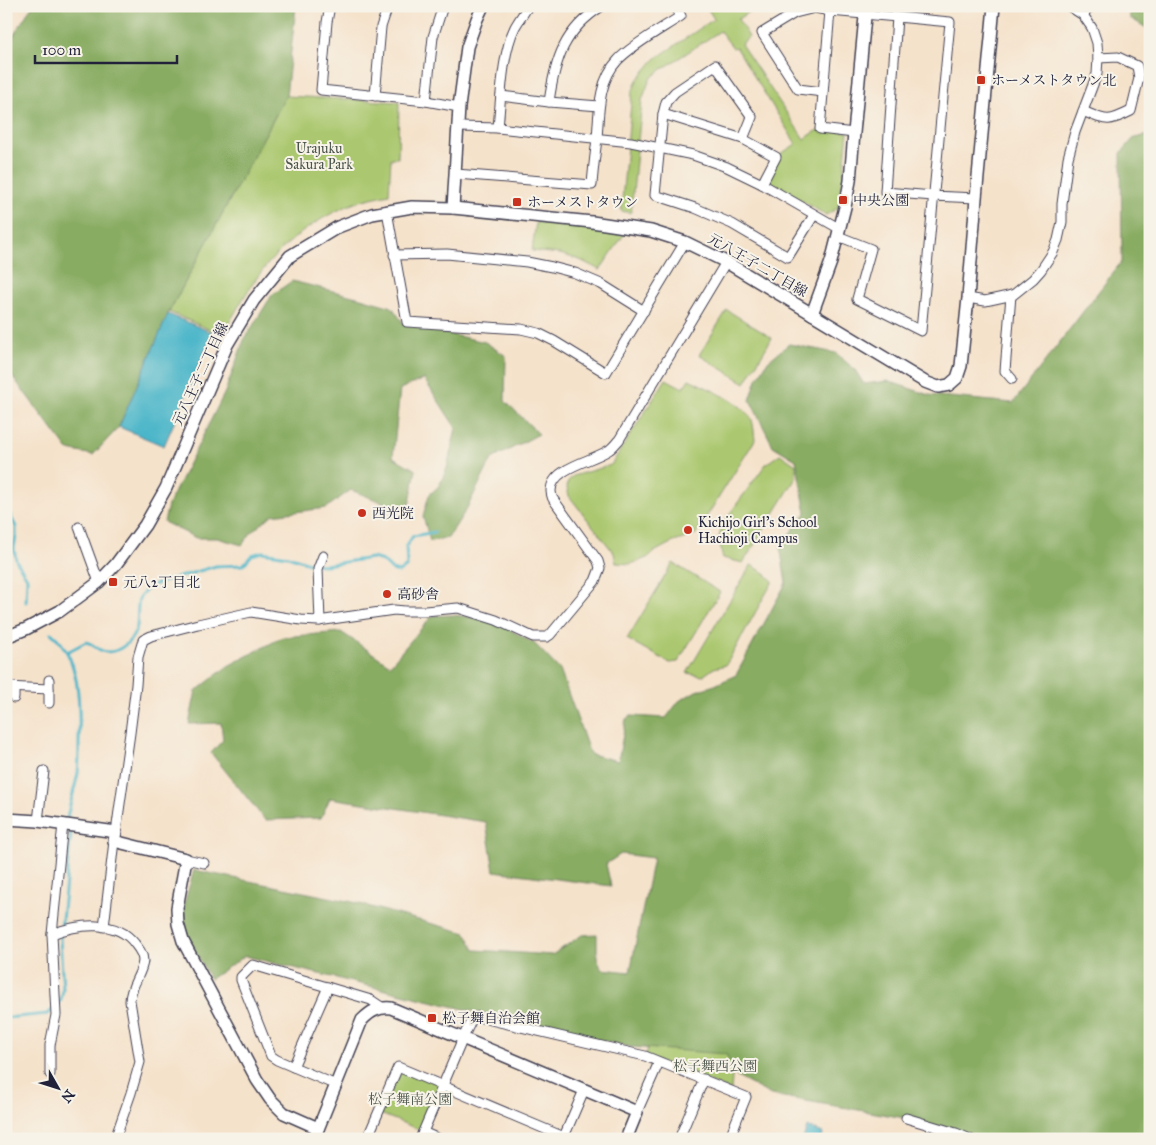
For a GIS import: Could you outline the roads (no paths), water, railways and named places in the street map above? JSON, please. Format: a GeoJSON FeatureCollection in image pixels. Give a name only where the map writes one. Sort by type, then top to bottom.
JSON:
{"type":"FeatureCollection","features":[{"type":"Feature","properties":{"kind":"street"},"geometry":{"type":"LineString","coordinates":[[330,6],[321,90],[426,101],[459,107]]}},
{"type":"Feature","properties":{"kind":"street"},"geometry":{"type":"LineString","coordinates":[[375,96],[381,27],[388,6]]}},
{"type":"Feature","properties":{"kind":"street"},"geometry":{"type":"LineString","coordinates":[[426,101],[433,37],[443,6]]}},
{"type":"Feature","properties":{"kind":"street"},"geometry":{"type":"LineString","coordinates":[[453,208],[459,107],[467,47],[483,6]]}},
{"type":"Feature","properties":{"kind":"street"},"geometry":{"type":"LineString","coordinates":[[498,128],[509,43],[515,27],[528,6]]}},
{"type":"Feature","properties":{"kind":"street"},"geometry":{"type":"LineString","coordinates":[[550,102],[552,77],[559,53],[573,31],[602,6]]}},
{"type":"Feature","properties":{"kind":"street"},"geometry":{"type":"LineString","coordinates":[[456,174],[592,185],[599,106],[604,85],[611,68],[619,58],[681,16],[675,6]]}},
{"type":"Feature","properties":{"kind":"street","name":"元八王子二丁目線"},"geometry":{"type":"LineString","coordinates":[[6,637],[60,611],[99,582],[116,564],[146,525],[166,488],[228,345],[254,300],[290,256],[338,227],[372,214],[412,207],[453,208],[600,223],[651,232],[685,242],[726,262],[926,382],[938,386],[949,385],[958,378],[961,366],[994,6]]}},
{"type":"Feature","properties":{"kind":"street"},"geometry":{"type":"LineString","coordinates":[[968,298],[985,301],[1011,295],[1023,288],[1041,270],[1053,252],[1058,240],[1062,222],[1062,204],[1068,158],[1097,74],[1098,58],[1092,28],[1082,16],[1069,6]]}},
{"type":"Feature","properties":{"kind":"street"},"geometry":{"type":"LineString","coordinates":[[1082,16],[1090,6]]}},
{"type":"Feature","properties":{"kind":"street"},"geometry":{"type":"LineString","coordinates":[[459,126],[498,128],[631,142],[693,155],[726,167],[762,184],[814,215],[839,233],[871,249],[857,299],[921,331],[950,22],[897,18],[866,10],[830,11],[815,8],[795,13],[762,32],[798,89],[823,92]]}},
{"type":"Feature","properties":{"kind":"street"},"geometry":{"type":"LineString","coordinates":[[812,314],[831,262],[850,181],[866,10]]}},
{"type":"Feature","properties":{"kind":"street"},"geometry":{"type":"LineString","coordinates":[[830,11],[820,129],[854,133]]}},
{"type":"Feature","properties":{"kind":"street"},"geometry":{"type":"LineString","coordinates":[[897,18],[885,192],[976,198]]}},
{"type":"Feature","properties":{"kind":"street"},"geometry":{"type":"LineString","coordinates":[[1083,111],[1106,120],[1116,118],[1131,111],[1139,78],[1137,66],[1118,57],[1098,58]]}},
{"type":"Feature","properties":{"kind":"street"},"geometry":{"type":"LineString","coordinates":[[743,139],[752,117],[715,65],[675,92],[666,102],[663,114],[655,195],[695,208],[732,224],[788,257],[814,215]]}},
{"type":"Feature","properties":{"kind":"street"},"geometry":{"type":"LineString","coordinates":[[501,96],[599,106]]}},
{"type":"Feature","properties":{"kind":"street"},"geometry":{"type":"LineString","coordinates":[[663,114],[743,139],[776,157],[762,184]]}},
{"type":"Feature","properties":{"kind":"street"},"geometry":{"type":"LineString","coordinates":[[387,212],[407,322],[522,329],[538,333],[606,373],[685,242]]}},
{"type":"Feature","properties":{"kind":"street"},"geometry":{"type":"LineString","coordinates":[[394,255],[447,254],[552,266],[601,284],[644,310]]}},
{"type":"Feature","properties":{"kind":"street"},"geometry":{"type":"LineString","coordinates":[[104,927],[130,733],[138,656],[144,640],[151,636],[251,612],[320,621],[394,610],[425,612],[458,608],[496,620],[533,636],[547,637],[595,581],[600,568],[598,561],[553,499],[551,491],[553,481],[575,466],[608,451],[619,440],[726,262]]}},
{"type":"Feature","properties":{"kind":"street"},"geometry":{"type":"LineString","coordinates":[[1011,295],[1005,371],[1012,379]]}},
{"type":"Feature","properties":{"kind":"street"},"geometry":{"type":"LineString","coordinates":[[79,527],[99,582]]}},
{"type":"Feature","properties":{"kind":"street"},"geometry":{"type":"LineString","coordinates":[[320,621],[318,569],[321,561]]}},
{"type":"Feature","properties":{"kind":"street"},"geometry":{"type":"LineString","coordinates":[[14,698],[10,687],[49,684],[49,703]]}},
{"type":"Feature","properties":{"kind":"street"},"geometry":{"type":"LineString","coordinates":[[38,821],[44,771]]}},
{"type":"Feature","properties":{"kind":"street"},"geometry":{"type":"LineString","coordinates":[[6,819],[63,824],[115,836],[186,859],[204,862]]}},
{"type":"Feature","properties":{"kind":"street"},"geometry":{"type":"LineString","coordinates":[[50,1074],[50,1045],[56,1015],[54,933],[63,824]]}},
{"type":"Feature","properties":{"kind":"street"},"geometry":{"type":"LineString","coordinates":[[186,859],[177,908],[178,924],[183,941],[257,1080],[270,1099],[284,1113],[316,1133],[362,1020],[374,1010],[383,1008],[391,1008],[637,1112]]}},
{"type":"Feature","properties":{"kind":"street"},"geometry":{"type":"LineString","coordinates":[[54,933],[76,927],[104,927],[120,931],[133,942],[142,954],[143,962],[130,994],[140,1062],[115,1139]]}},
{"type":"Feature","properties":{"kind":"street"},"geometry":{"type":"LineString","coordinates":[[336,1085],[277,1060],[272,1056],[241,977],[253,965],[370,1000],[383,1008]]}},
{"type":"Feature","properties":{"kind":"street"},"geometry":{"type":"LineString","coordinates":[[294,1067],[328,988]]}},
{"type":"Feature","properties":{"kind":"street"},"geometry":{"type":"LineString","coordinates":[[439,1139],[421,1135],[472,1019],[478,1017],[645,1056],[746,1097],[729,1139]]}},
{"type":"Feature","properties":{"kind":"street"},"geometry":{"type":"LineString","coordinates":[[626,1139],[659,1062]]}},
{"type":"Feature","properties":{"kind":"street"},"geometry":{"type":"LineString","coordinates":[[367,1139],[398,1067],[563,1138],[584,1090]]}},
{"type":"Feature","properties":{"kind":"street"},"geometry":{"type":"LineString","coordinates":[[679,1139],[704,1079]]}},
{"type":"Feature","properties":{"kind":"street"},"geometry":{"type":"LineString","coordinates":[[906,1118],[970,1139]]}},
{"type":"Feature","properties":{"kind":"water"},"geometry":{"type":"Polygon","coordinates":[[[168,314],[213,333],[164,446],[119,427],[168,314]]]}},
{"type":"Feature","properties":{"kind":"water"},"geometry":{"type":"Polygon","coordinates":[[[807,1127],[823,1133],[822,1139],[803,1139],[807,1127]]]}},
{"type":"Feature","properties":{"kind":"waterway"},"geometry":{"type":"LineString","coordinates":[[6,507],[16,527],[14,548],[16,560],[27,578],[26,602]]}},
{"type":"Feature","properties":{"kind":"waterway"},"geometry":{"type":"LineString","coordinates":[[67,652],[86,642],[101,651],[107,652],[117,650],[126,644],[133,636],[137,626],[140,596],[156,584],[216,566],[243,565],[252,555],[262,552],[288,556],[312,564],[325,565],[372,558],[383,561],[392,570],[399,572],[407,566],[406,547],[413,536],[435,532]]}},
{"type":"Feature","properties":{"kind":"waterway"},"geometry":{"type":"LineString","coordinates":[[51,633],[61,643],[68,655],[77,683],[78,773],[67,818]]}},
{"type":"Feature","properties":{"kind":"waterway"},"geometry":{"type":"LineString","coordinates":[[58,1003],[61,1000],[63,990],[60,939],[71,833]]}},
{"type":"Feature","properties":{"kind":"waterway"},"geometry":{"type":"LineString","coordinates":[[6,1018],[47,1014],[55,1008]]}},
{"type":"Feature","properties":{"kind":"place","name":"ホーメストタウン北"},"geometry":{"type":"Point","coordinates":[981,80]}},
{"type":"Feature","properties":{"kind":"place","name":"中央公園"},"geometry":{"type":"Point","coordinates":[843,200]}},
{"type":"Feature","properties":{"kind":"place","name":"ホーメストタウン"},"geometry":{"type":"Point","coordinates":[517,202]}},
{"type":"Feature","properties":{"kind":"place","name":"西光院"},"geometry":{"type":"Point","coordinates":[362,513]}},
{"type":"Feature","properties":{"kind":"place","name":"Kichijo Girl's School Hachioji Campus"},"geometry":{"type":"Point","coordinates":[688,530]}},
{"type":"Feature","properties":{"kind":"place","name":"元八2丁目北"},"geometry":{"type":"Point","coordinates":[113,582]}},
{"type":"Feature","properties":{"kind":"place","name":"高砂舎"},"geometry":{"type":"Point","coordinates":[387,594]}},
{"type":"Feature","properties":{"kind":"place","name":"松子舞自治会館"},"geometry":{"type":"Point","coordinates":[432,1018]}},
{"type":"Feature","properties":{"kind":"park label","name":"Urajuku Sakura Park"},"geometry":{"type":"Point","coordinates":[319,156]}},
{"type":"Feature","properties":{"kind":"park label","name":"松子舞西公園"},"geometry":{"type":"Point","coordinates":[715,1066]}},
{"type":"Feature","properties":{"kind":"park label","name":"松子舞南公園"},"geometry":{"type":"Point","coordinates":[410,1099]}}]}
